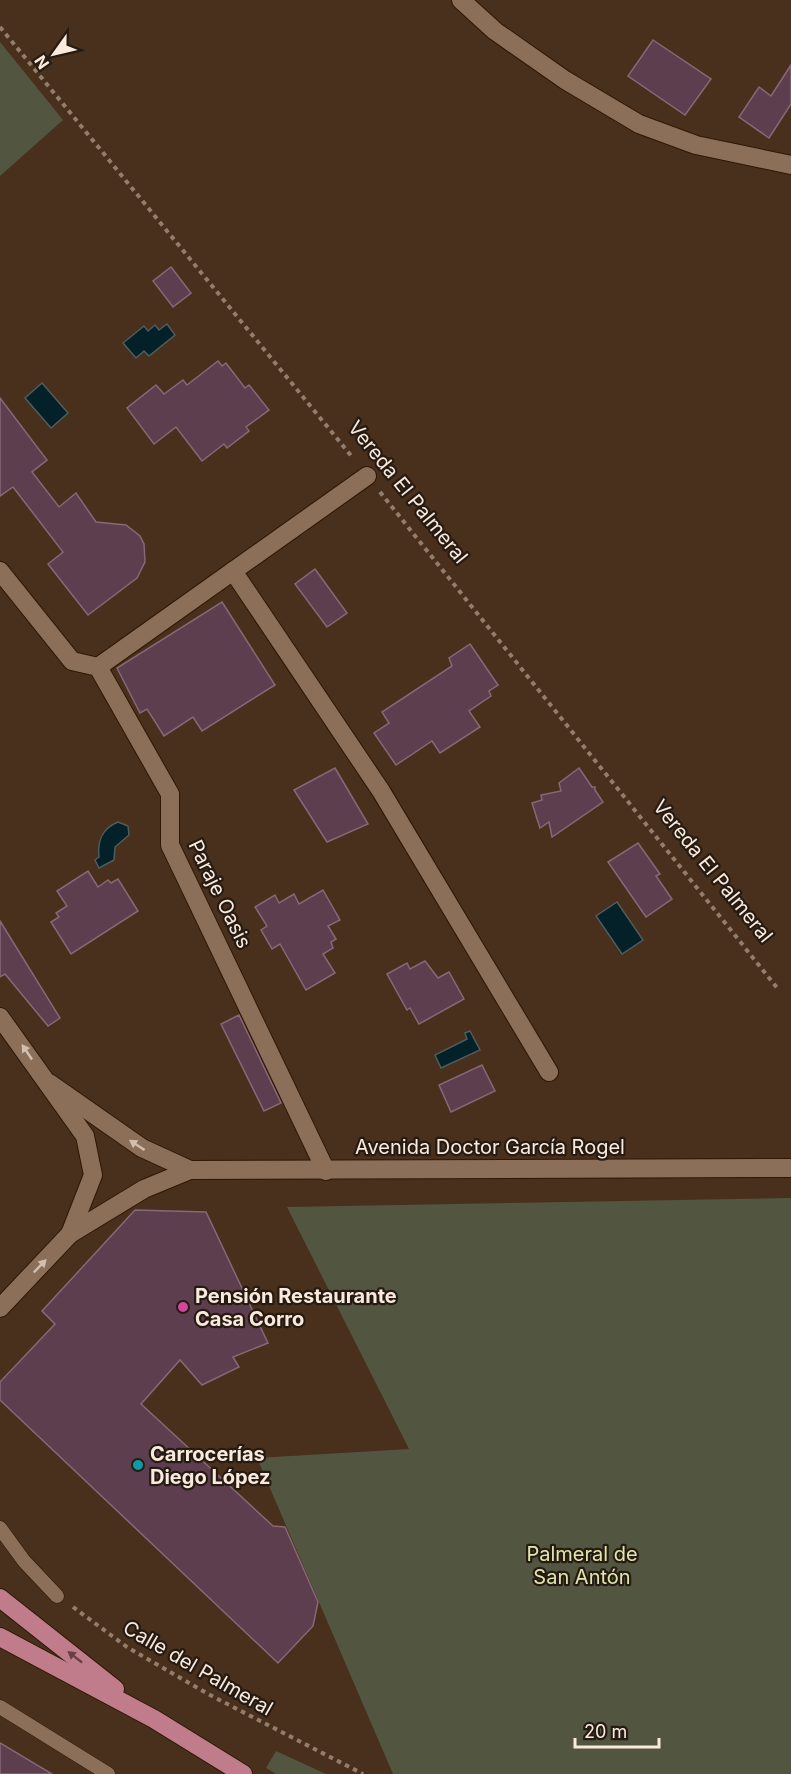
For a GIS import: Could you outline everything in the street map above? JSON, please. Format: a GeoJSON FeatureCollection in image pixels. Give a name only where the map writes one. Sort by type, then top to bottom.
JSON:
{"type":"FeatureCollection","features":[{"type":"Feature","properties":{"kind":"highway"},"geometry":{"type":"LineString","coordinates":[[0,1598],[154,1719]]}},
{"type":"Feature","properties":{"kind":"highway"},"geometry":{"type":"LineString","coordinates":[[0,1636],[154,1719],[243,1774]]}},
{"type":"Feature","properties":{"kind":"street"},"geometry":{"type":"LineString","coordinates":[[462,0],[495,31],[565,80],[639,124],[696,145],[791,165]]}},
{"type":"Feature","properties":{"kind":"street"},"geometry":{"type":"LineString","coordinates":[[0,571],[72,661],[98,667],[367,476]]}},
{"type":"Feature","properties":{"kind":"street"},"geometry":{"type":"LineString","coordinates":[[233,571],[381,791],[549,1072]]}},
{"type":"Feature","properties":{"kind":"street","name":"Paraje Oasis"},"geometry":{"type":"LineString","coordinates":[[98,667],[170,794],[170,844],[326,1171]]}},
{"type":"Feature","properties":{"kind":"street"},"geometry":{"type":"LineString","coordinates":[[0,1017],[49,1083]]}},
{"type":"Feature","properties":{"kind":"street","name":"Avenida Doctor García Rogel"},"geometry":{"type":"LineString","coordinates":[[49,1083],[142,1148],[190,1170]]}},
{"type":"Feature","properties":{"kind":"street","name":"Avenida Doctor García Rogel"},"geometry":{"type":"LineString","coordinates":[[49,1083],[85,1136],[93,1176],[70,1234]]}},
{"type":"Feature","properties":{"kind":"street","name":"Avenida Doctor García Rogel"},"geometry":{"type":"LineString","coordinates":[[0,1308],[70,1234],[144,1189],[190,1170],[791,1168]]}},
{"type":"Feature","properties":{"kind":"lane"},"geometry":{"type":"LineString","coordinates":[[0,1528],[24,1561],[57,1596]]}},
{"type":"Feature","properties":{"kind":"lane"},"geometry":{"type":"LineString","coordinates":[[0,1707],[108,1774]]}},
{"type":"Feature","properties":{"kind":"path","name":"Vereda El Palmeral"},"geometry":{"type":"LineString","coordinates":[[0,27],[367,476],[778,989]]}},
{"type":"Feature","properties":{"kind":"path","name":"Calle del Palmeral"},"geometry":{"type":"LineString","coordinates":[[57,1596],[127,1647],[207,1694],[363,1774]]}},
{"type":"Feature","properties":{"kind":"green space"},"geometry":{"type":"Polygon","coordinates":[[[0,42],[63,120],[0,176],[0,42]]]}},
{"type":"Feature","properties":{"kind":"green space","name":"Palmeral de San Antón"},"geometry":{"type":"Polygon","coordinates":[[[791,1198],[791,1774],[393,1774],[257,1458],[409,1449],[287,1207],[791,1198]]]}},
{"type":"Feature","properties":{"kind":"green space"},"geometry":{"type":"Polygon","coordinates":[[[276,1751],[326,1774],[276,1774],[266,1768],[276,1751]]]}},
{"type":"Feature","properties":{"kind":"water"},"geometry":{"type":"Polygon","coordinates":[[[167,324],[175,335],[149,356],[144,351],[136,358],[123,343],[144,326],[148,331],[155,325],[159,330],[167,324]]]}},
{"type":"Feature","properties":{"kind":"water"},"geometry":{"type":"Polygon","coordinates":[[[42,383],[68,413],[51,428],[25,398],[42,383]]]}},
{"type":"Feature","properties":{"kind":"water"},"geometry":{"type":"Polygon","coordinates":[[[118,822],[128,826],[129,835],[115,847],[114,860],[99,868],[95,860],[99,857],[102,836],[108,828],[118,822]]]}},
{"type":"Feature","properties":{"kind":"water"},"geometry":{"type":"Polygon","coordinates":[[[617,902],[643,940],[622,954],[596,916],[617,902]]]}},
{"type":"Feature","properties":{"kind":"water"},"geometry":{"type":"Polygon","coordinates":[[[470,1031],[480,1050],[441,1068],[435,1055],[467,1039],[465,1033],[470,1031]]]}},
{"type":"Feature","properties":{"kind":"building"},"geometry":{"type":"Polygon","coordinates":[[[653,40],[711,79],[685,115],[628,76],[653,40]]]}},
{"type":"Feature","properties":{"kind":"building"},"geometry":{"type":"Polygon","coordinates":[[[791,65],[791,104],[769,138],[739,117],[759,87],[771,96],[791,65]]]}},
{"type":"Feature","properties":{"kind":"building"},"geometry":{"type":"Polygon","coordinates":[[[171,267],[191,293],[173,307],[153,281],[171,267]]]}},
{"type":"Feature","properties":{"kind":"building"},"geometry":{"type":"Polygon","coordinates":[[[218,361],[222,366],[226,363],[245,388],[249,385],[269,410],[246,427],[249,431],[227,448],[224,444],[202,461],[176,427],[154,444],[127,408],[156,385],[164,394],[183,380],[187,385],[218,361]]]}},
{"type":"Feature","properties":{"kind":"building"},"geometry":{"type":"Polygon","coordinates":[[[0,398],[47,460],[32,472],[59,507],[76,493],[96,522],[126,525],[140,536],[144,544],[145,562],[137,578],[88,615],[48,564],[63,552],[13,487],[0,496],[0,398]]]}},
{"type":"Feature","properties":{"kind":"building"},"geometry":{"type":"Polygon","coordinates":[[[315,569],[347,613],[327,627],[295,584],[315,569]]]}},
{"type":"Feature","properties":{"kind":"building"},"geometry":{"type":"Polygon","coordinates":[[[222,602],[275,685],[202,731],[193,717],[164,736],[147,709],[140,713],[117,668],[222,602]]]}},
{"type":"Feature","properties":{"kind":"building"},"geometry":{"type":"Polygon","coordinates":[[[470,644],[498,685],[489,691],[491,696],[469,711],[480,727],[440,753],[432,741],[396,765],[374,733],[389,723],[382,712],[452,666],[449,658],[470,644]]]}},
{"type":"Feature","properties":{"kind":"building"},"geometry":{"type":"Polygon","coordinates":[[[335,768],[368,824],[327,842],[294,790],[335,768]]]}},
{"type":"Feature","properties":{"kind":"building"},"geometry":{"type":"Polygon","coordinates":[[[579,768],[592,787],[595,787],[603,802],[552,837],[549,822],[540,828],[532,803],[542,800],[541,795],[561,791],[559,783],[579,768]]]}},
{"type":"Feature","properties":{"kind":"building"},"geometry":{"type":"Polygon","coordinates":[[[638,843],[660,874],[656,876],[672,899],[646,917],[608,862],[638,843]]]}},
{"type":"Feature","properties":{"kind":"building"},"geometry":{"type":"Polygon","coordinates":[[[88,871],[98,887],[108,880],[111,883],[118,879],[138,911],[71,954],[51,922],[59,917],[56,913],[67,906],[57,891],[88,871]]]}},
{"type":"Feature","properties":{"kind":"building"},"geometry":{"type":"Polygon","coordinates":[[[323,890],[340,920],[328,926],[336,939],[331,942],[333,948],[323,954],[335,973],[306,990],[280,944],[272,949],[261,930],[267,926],[255,907],[275,895],[279,903],[294,894],[299,904],[323,890]]]}},
{"type":"Feature","properties":{"kind":"building"},"geometry":{"type":"Polygon","coordinates":[[[0,921],[60,1018],[48,1026],[5,974],[0,977],[0,921]]]}},
{"type":"Feature","properties":{"kind":"building"},"geometry":{"type":"Polygon","coordinates":[[[425,961],[438,978],[449,972],[464,999],[419,1024],[410,1008],[407,1010],[387,974],[407,963],[410,969],[425,961]]]}},
{"type":"Feature","properties":{"kind":"building"},"geometry":{"type":"Polygon","coordinates":[[[239,1015],[281,1103],[264,1111],[221,1024],[239,1015]]]}},
{"type":"Feature","properties":{"kind":"building"},"geometry":{"type":"Polygon","coordinates":[[[482,1065],[495,1091],[451,1112],[439,1085],[482,1065]]]}},
{"type":"Feature","properties":{"kind":"building"},"geometry":{"type":"Polygon","coordinates":[[[135,1210],[206,1212],[268,1343],[233,1357],[239,1367],[202,1385],[180,1360],[141,1404],[273,1526],[285,1527],[318,1602],[313,1626],[278,1663],[0,1400],[0,1382],[55,1324],[42,1311],[135,1210]]]}},
{"type":"Feature","properties":{"kind":"building"},"geometry":{"type":"Polygon","coordinates":[[[0,1743],[52,1774],[0,1774],[0,1743]]]}},
{"type":"Feature","properties":{"kind":"place","name":"Pensión Restaurante Casa Corro"},"geometry":{"type":"Point","coordinates":[183,1307]}},
{"type":"Feature","properties":{"kind":"place","name":"Carrocerías Diego López"},"geometry":{"type":"Point","coordinates":[138,1465]}}]}
